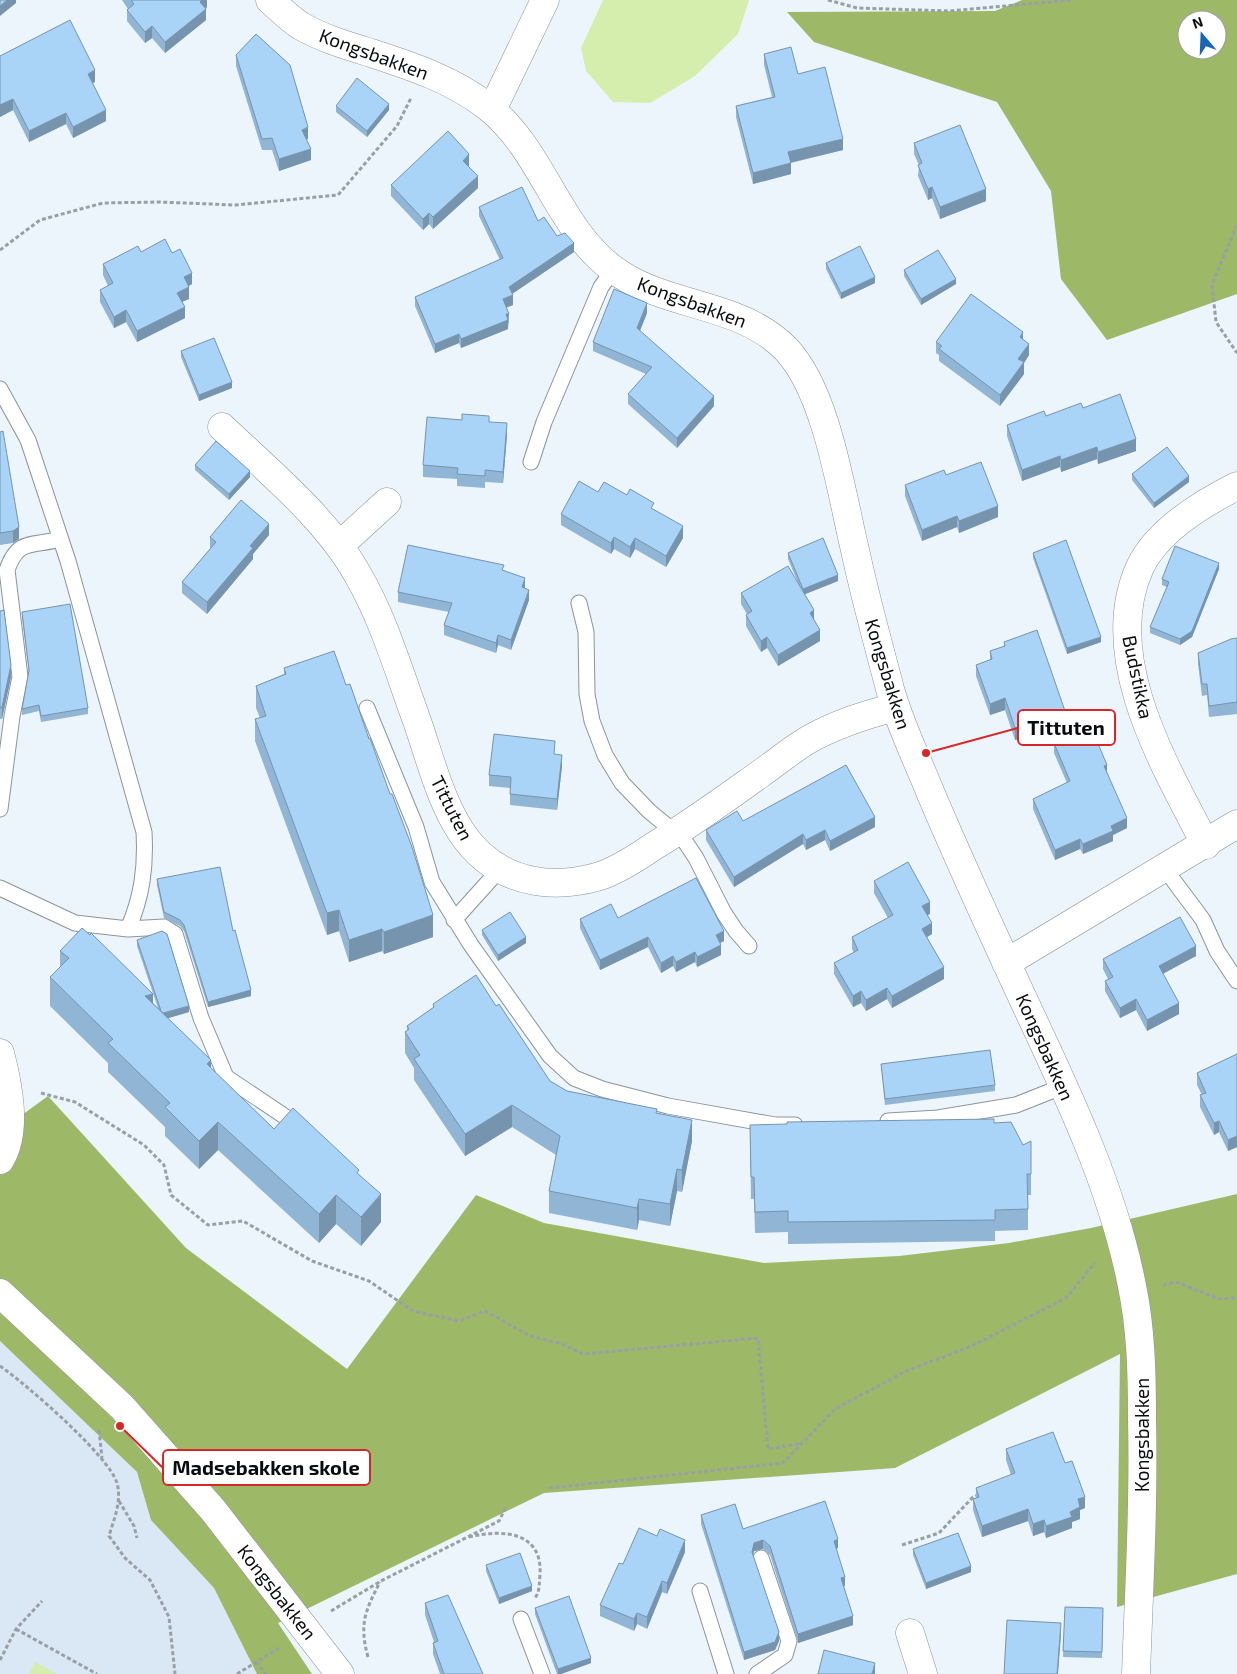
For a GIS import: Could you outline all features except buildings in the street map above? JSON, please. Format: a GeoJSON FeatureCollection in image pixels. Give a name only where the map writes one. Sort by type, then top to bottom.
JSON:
{"type":"FeatureCollection","features":[{"type":"Feature","properties":{"kind":"street","name":"Kongsbakken"},"geometry":{"type":"LineString","coordinates":[[270,0],[299,24],[326,38],[424,71],[457,85],[492,110],[512,130],[570,224],[591,251],[613,270],[639,286],[742,318],[766,331],[788,350],[807,376],[821,410],[868,608],[895,707],[959,861],[1064,1086],[1119,1234],[1134,1290],[1142,1356],[1143,1462],[1136,1674]]}},
{"type":"Feature","properties":{"kind":"street"},"geometry":{"type":"LineString","coordinates":[[492,110],[545,0]]}},
{"type":"Feature","properties":{"kind":"street","name":"Tittuten"},"geometry":{"type":"LineString","coordinates":[[222,427],[340,545],[359,575],[378,615],[441,794],[457,826],[472,847],[485,860],[522,879],[548,883],[581,880],[602,875],[624,865],[677,832],[808,740],[846,720],[895,707]]}},
{"type":"Feature","properties":{"kind":"street","name":"Budstikka"},"geometry":{"type":"LineString","coordinates":[[1206,845],[1150,733],[1128,649],[1129,597],[1140,566],[1164,535],[1209,500],[1237,486]]}},
{"type":"Feature","properties":{"kind":"street"},"geometry":{"type":"LineString","coordinates":[[340,545],[388,502]]}},
{"type":"Feature","properties":{"kind":"street"},"geometry":{"type":"LineString","coordinates":[[1006,963],[1206,845],[1237,824]]}},
{"type":"Feature","properties":{"kind":"street"},"geometry":{"type":"LineString","coordinates":[[0,1053],[8,1084],[10,1116],[3,1155]]}},
{"type":"Feature","properties":{"kind":"street","name":"Kongsbakken"},"geometry":{"type":"LineString","coordinates":[[0,1293],[122,1407],[213,1510],[340,1674]]}},
{"type":"Feature","properties":{"kind":"street"},"geometry":{"type":"LineString","coordinates":[[910,1633],[922,1674]]}},
{"type":"Feature","properties":{"kind":"lane"},"geometry":{"type":"LineString","coordinates":[[531,462],[544,422],[601,287],[613,270]]}},
{"type":"Feature","properties":{"kind":"lane"},"geometry":{"type":"LineString","coordinates":[[0,389],[28,440],[60,539],[144,832],[146,861],[139,904],[128,929]]}},
{"type":"Feature","properties":{"kind":"lane"},"geometry":{"type":"LineString","coordinates":[[0,809],[12,716],[20,677],[7,570],[12,556],[20,546],[60,539]]}},
{"type":"Feature","properties":{"kind":"lane"},"geometry":{"type":"LineString","coordinates":[[579,603],[586,632],[587,694],[592,722],[605,755],[622,783],[649,811],[677,832],[696,858],[724,913],[750,946]]}},
{"type":"Feature","properties":{"kind":"lane"},"geometry":{"type":"LineString","coordinates":[[367,708],[416,827],[432,882],[454,920],[550,1056],[574,1078],[602,1089],[668,1106],[775,1125],[814,1124]]}},
{"type":"Feature","properties":{"kind":"lane"},"geometry":{"type":"LineString","coordinates":[[454,920],[500,869]]}},
{"type":"Feature","properties":{"kind":"lane"},"geometry":{"type":"LineString","coordinates":[[1165,869],[1203,920],[1217,951],[1237,981]]}},
{"type":"Feature","properties":{"kind":"lane"},"geometry":{"type":"LineString","coordinates":[[0,888],[75,923],[128,929],[164,927],[175,934],[201,1018],[226,1076],[294,1122],[314,1140]]}},
{"type":"Feature","properties":{"kind":"lane"},"geometry":{"type":"LineString","coordinates":[[872,1122],[938,1118],[1016,1105],[1064,1086]]}},
{"type":"Feature","properties":{"kind":"lane"},"geometry":{"type":"LineString","coordinates":[[757,1674],[785,1655],[789,1641],[761,1558]]}},
{"type":"Feature","properties":{"kind":"lane"},"geometry":{"type":"LineString","coordinates":[[700,1591],[726,1674]]}},
{"type":"Feature","properties":{"kind":"lane"},"geometry":{"type":"LineString","coordinates":[[521,1619],[542,1674]]}},
{"type":"Feature","properties":{"kind":"path"},"geometry":{"type":"LineString","coordinates":[[828,0],[858,8],[950,11],[1073,0]]}},
{"type":"Feature","properties":{"kind":"path"},"geometry":{"type":"LineString","coordinates":[[0,250],[40,220],[103,203],[159,202],[234,205],[338,195],[397,126],[424,71]]}},
{"type":"Feature","properties":{"kind":"path"},"geometry":{"type":"LineString","coordinates":[[1237,225],[1212,284],[1216,322],[1237,354]]}},
{"type":"Feature","properties":{"kind":"path"},"geometry":{"type":"LineString","coordinates":[[8,1084],[75,1102],[144,1146],[164,1165],[171,1195],[208,1225],[244,1222],[312,1261],[369,1282],[412,1311],[459,1322],[485,1311],[530,1336],[559,1344],[583,1354],[758,1338],[768,1449],[803,1443]]}},
{"type":"Feature","properties":{"kind":"path"},"geometry":{"type":"LineString","coordinates":[[550,1488],[783,1463],[835,1410],[906,1371],[972,1346],[1066,1298],[1119,1234]]}},
{"type":"Feature","properties":{"kind":"path"},"geometry":{"type":"LineString","coordinates":[[1134,1290],[1176,1282],[1219,1299],[1237,1298]]}},
{"type":"Feature","properties":{"kind":"path"},"geometry":{"type":"LineString","coordinates":[[0,1366],[102,1459],[117,1482],[119,1501],[109,1536],[124,1558],[150,1580],[169,1617],[175,1674]]}},
{"type":"Feature","properties":{"kind":"path"},"geometry":{"type":"LineString","coordinates":[[98,1423],[102,1459]]}},
{"type":"Feature","properties":{"kind":"path"},"geometry":{"type":"LineString","coordinates":[[902,1545],[939,1533],[973,1497],[981,1494]]}},
{"type":"Feature","properties":{"kind":"path"},"geometry":{"type":"LineString","coordinates":[[119,1501],[134,1526],[138,1538]]}},
{"type":"Feature","properties":{"kind":"path"},"geometry":{"type":"LineString","coordinates":[[326,1614],[380,1581],[499,1520],[506,1507]]}},
{"type":"Feature","properties":{"kind":"path"},"geometry":{"type":"LineString","coordinates":[[461,1538],[487,1532],[512,1534],[530,1541],[538,1555],[541,1568],[539,1593],[521,1619]]}},
{"type":"Feature","properties":{"kind":"path"},"geometry":{"type":"LineString","coordinates":[[369,1661],[364,1643],[363,1617],[380,1581]]}},
{"type":"Feature","properties":{"kind":"path"},"geometry":{"type":"LineString","coordinates":[[0,1660],[16,1629],[42,1601]]}},
{"type":"Feature","properties":{"kind":"path"},"geometry":{"type":"LineString","coordinates":[[16,1629],[97,1674]]}},
{"type":"Feature","properties":{"kind":"path"},"geometry":{"type":"LineString","coordinates":[[237,1674],[280,1647]]}},
{"type":"Feature","properties":{"kind":"path"},"geometry":{"type":"LineString","coordinates":[[256,1662],[266,1674]]}},
{"type":"Feature","properties":{"kind":"shaded area"},"geometry":{"type":"Polygon","coordinates":[[[0,1341],[137,1472],[151,1520],[214,1588],[257,1674],[0,1674],[0,1341]]]}},
{"type":"Feature","properties":{"kind":"green space"},"geometry":{"type":"Polygon","coordinates":[[[603,0],[749,0],[738,34],[695,76],[650,103],[613,102],[586,71],[581,48],[603,0]]]}},
{"type":"Feature","properties":{"kind":"green space"},"geometry":{"type":"Polygon","coordinates":[[[1022,0],[1237,0],[1237,294],[1107,340],[1061,279],[1051,191],[997,102],[814,42],[787,12],[995,11],[1022,0]]]}},
{"type":"Feature","properties":{"kind":"green space"},"geometry":{"type":"Polygon","coordinates":[[[48,1096],[186,1248],[347,1369],[476,1195],[544,1223],[764,1263],[899,1256],[1009,1243],[1091,1228],[1237,1194],[1237,1574],[1117,1607],[1120,1354],[895,1468],[544,1493],[278,1623],[312,1674],[257,1674],[214,1588],[151,1520],[137,1472],[0,1341],[0,1131],[48,1096]]]}},
{"type":"Feature","properties":{"kind":"green space"},"geometry":{"type":"Polygon","coordinates":[[[35,1662],[57,1674],[29,1674],[35,1662]]]}},
{"type":"Feature","properties":{"kind":"place","name":"Tittuten"},"geometry":{"type":"Point","coordinates":[926,753]}},
{"type":"Feature","properties":{"kind":"place","name":"Madsebakken skole"},"geometry":{"type":"Point","coordinates":[120,1426]}}]}
